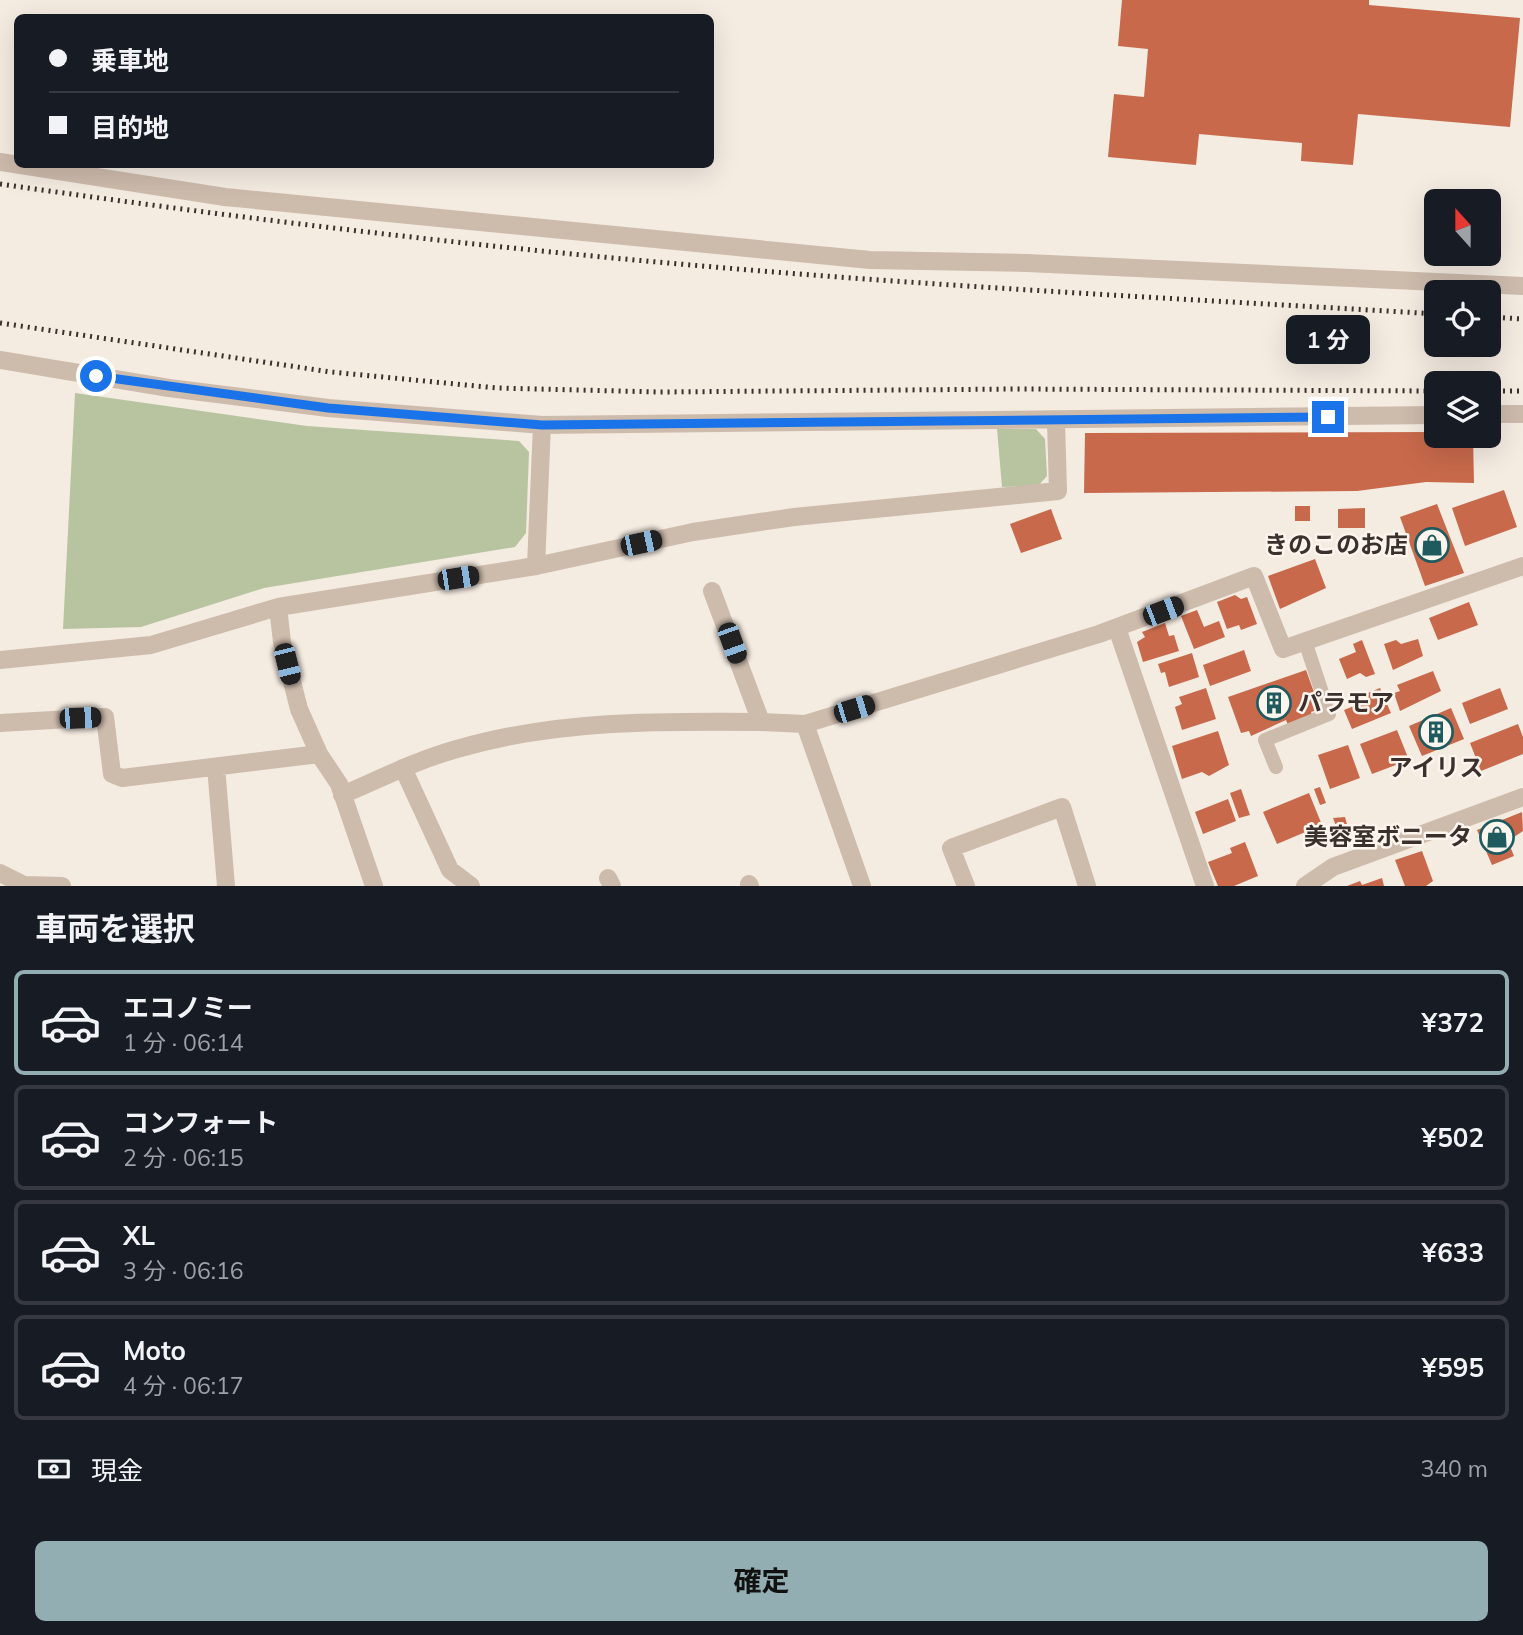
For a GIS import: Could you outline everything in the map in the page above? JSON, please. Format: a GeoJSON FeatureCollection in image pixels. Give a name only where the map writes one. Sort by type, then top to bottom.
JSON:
{"type":"FeatureCollection","features":[{"type":"Feature","properties":{"kind":"street"},"geometry":{"type":"LineString","coordinates":[[39,168],[225,197],[870,260],[1027,263],[1523,286]]}},
{"type":"Feature","properties":{"kind":"street"},"geometry":{"type":"LineString","coordinates":[[0,360],[169,388],[314,406],[542,425],[1424,415]]}},
{"type":"Feature","properties":{"kind":"street"},"geometry":{"type":"LineString","coordinates":[[1501,414],[1523,414]]}},
{"type":"Feature","properties":{"kind":"street"},"geometry":{"type":"LineString","coordinates":[[0,660],[151,645],[278,607],[536,566],[693,532],[794,517],[1058,491],[1056,421]]}},
{"type":"Feature","properties":{"kind":"street"},"geometry":{"type":"LineString","coordinates":[[536,566],[542,425]]}},
{"type":"Feature","properties":{"kind":"street"},"geometry":{"type":"LineString","coordinates":[[342,795],[403,768],[456,749],[565,726],[646,721],[805,724],[1117,628],[1254,576],[1283,649],[1523,566]]}},
{"type":"Feature","properties":{"kind":"street"},"geometry":{"type":"LineString","coordinates":[[712,591],[761,722]]}},
{"type":"Feature","properties":{"kind":"street"},"geometry":{"type":"LineString","coordinates":[[278,607],[282,642],[299,709],[318,754],[339,784],[374,886]]}},
{"type":"Feature","properties":{"kind":"street"},"geometry":{"type":"LineString","coordinates":[[1117,628],[1205,886]]}},
{"type":"Feature","properties":{"kind":"street"},"geometry":{"type":"LineString","coordinates":[[0,723],[105,717],[112,774],[122,778],[318,754]]}},
{"type":"Feature","properties":{"kind":"street"},"geometry":{"type":"LineString","coordinates":[[805,724],[862,886]]}},
{"type":"Feature","properties":{"kind":"street"},"geometry":{"type":"LineString","coordinates":[[216,767],[226,886]]}},
{"type":"Feature","properties":{"kind":"street"},"geometry":{"type":"LineString","coordinates":[[403,768],[450,870],[471,886]]}},
{"type":"Feature","properties":{"kind":"street"},"geometry":{"type":"LineString","coordinates":[[1305,886],[1333,867],[1523,797]]}},
{"type":"Feature","properties":{"kind":"street"},"geometry":{"type":"LineString","coordinates":[[966,886],[951,848],[1062,807],[1087,886]]}},
{"type":"Feature","properties":{"kind":"street"},"geometry":{"type":"LineString","coordinates":[[0,873],[24,885],[62,886]]}},
{"type":"Feature","properties":{"kind":"lane"},"geometry":{"type":"LineString","coordinates":[[1276,767],[1265,740],[1329,714],[1305,641]]}},
{"type":"Feature","properties":{"kind":"green space"},"geometry":{"type":"Polygon","coordinates":[[[75,393],[307,426],[519,441],[529,452],[526,533],[515,547],[264,588],[141,627],[63,629],[75,393]]]}},
{"type":"Feature","properties":{"kind":"green space"},"geometry":{"type":"Polygon","coordinates":[[[997,429],[1036,429],[1045,439],[1047,476],[1038,486],[1002,487],[997,429]]]}},
{"type":"Feature","properties":{"kind":"building"},"geometry":{"type":"Polygon","coordinates":[[[1122,0],[1369,0],[1369,5],[1520,18],[1510,127],[1358,114],[1353,165],[1301,161],[1302,143],[1199,134],[1196,165],[1108,157],[1114,94],[1144,97],[1148,49],[1118,46],[1122,0]]]}},
{"type":"Feature","properties":{"kind":"building"},"geometry":{"type":"Polygon","coordinates":[[[1424,432],[1424,448],[1473,448],[1474,483],[1426,482],[1357,491],[1084,493],[1085,433],[1424,432]]]}},
{"type":"Feature","properties":{"kind":"building"},"geometry":{"type":"Polygon","coordinates":[[[1504,490],[1517,527],[1465,546],[1452,508],[1504,490]]]}},
{"type":"Feature","properties":{"kind":"building","name":"きのこのお店"},"geometry":{"type":"Polygon","coordinates":[[[1437,504],[1464,573],[1425,586],[1400,517],[1437,504]]]}},
{"type":"Feature","properties":{"kind":"building"},"geometry":{"type":"Polygon","coordinates":[[[1295,506],[1310,506],[1310,521],[1295,521],[1295,506]]]}},
{"type":"Feature","properties":{"kind":"building"},"geometry":{"type":"Polygon","coordinates":[[[1365,508],[1365,528],[1338,528],[1338,509],[1365,508]]]}},
{"type":"Feature","properties":{"kind":"building"},"geometry":{"type":"Polygon","coordinates":[[[1051,509],[1062,539],[1021,553],[1010,524],[1051,509]]]}},
{"type":"Feature","properties":{"kind":"building"},"geometry":{"type":"Polygon","coordinates":[[[1315,559],[1326,588],[1280,609],[1268,576],[1315,559]]]}},
{"type":"Feature","properties":{"kind":"building"},"geometry":{"type":"Polygon","coordinates":[[[1235,595],[1241,599],[1247,597],[1257,624],[1241,630],[1239,625],[1227,629],[1217,602],[1235,595]]]}},
{"type":"Feature","properties":{"kind":"building"},"geometry":{"type":"Polygon","coordinates":[[[1469,602],[1478,625],[1438,640],[1429,618],[1469,602]]]}},
{"type":"Feature","properties":{"kind":"building"},"geometry":{"type":"Polygon","coordinates":[[[1197,610],[1204,627],[1219,621],[1225,637],[1194,649],[1181,616],[1197,610]]]}},
{"type":"Feature","properties":{"kind":"building"},"geometry":{"type":"Polygon","coordinates":[[[1165,623],[1169,636],[1174,635],[1179,651],[1143,662],[1137,642],[1145,637],[1142,632],[1165,623]]]}},
{"type":"Feature","properties":{"kind":"building"},"geometry":{"type":"Polygon","coordinates":[[[1418,639],[1423,656],[1393,670],[1384,644],[1396,640],[1401,644],[1418,639]]]}},
{"type":"Feature","properties":{"kind":"building"},"geometry":{"type":"Polygon","coordinates":[[[1362,640],[1375,674],[1366,677],[1360,673],[1347,679],[1339,659],[1356,652],[1353,644],[1362,640]]]}},
{"type":"Feature","properties":{"kind":"building"},"geometry":{"type":"Polygon","coordinates":[[[1244,650],[1251,671],[1210,686],[1203,665],[1244,650]]]}},
{"type":"Feature","properties":{"kind":"building"},"geometry":{"type":"Polygon","coordinates":[[[1192,653],[1199,677],[1169,687],[1165,672],[1161,673],[1158,664],[1192,653]]]}},
{"type":"Feature","properties":{"kind":"building","name":"パラモア"},"geometry":{"type":"Polygon","coordinates":[[[1306,670],[1320,709],[1311,712],[1312,716],[1288,725],[1286,720],[1251,736],[1249,731],[1241,733],[1228,697],[1306,670]]]}},
{"type":"Feature","properties":{"kind":"building"},"geometry":{"type":"Polygon","coordinates":[[[1433,671],[1441,691],[1400,711],[1394,693],[1400,691],[1397,685],[1433,671]]]}},
{"type":"Feature","properties":{"kind":"building"},"geometry":{"type":"Polygon","coordinates":[[[1206,688],[1216,719],[1182,730],[1175,707],[1182,704],[1179,697],[1206,688]]]}},
{"type":"Feature","properties":{"kind":"building"},"geometry":{"type":"Polygon","coordinates":[[[1380,688],[1391,713],[1352,729],[1344,710],[1354,706],[1351,700],[1380,688]]]}},
{"type":"Feature","properties":{"kind":"building"},"geometry":{"type":"Polygon","coordinates":[[[1500,688],[1508,709],[1470,724],[1462,703],[1500,688]]]}},
{"type":"Feature","properties":{"kind":"building","name":"アイリス"},"geometry":{"type":"Polygon","coordinates":[[[1451,708],[1464,739],[1422,756],[1409,726],[1451,708]]]}},
{"type":"Feature","properties":{"kind":"building"},"geometry":{"type":"Polygon","coordinates":[[[1518,724],[1523,737],[1523,754],[1481,771],[1470,743],[1518,724]]]}},
{"type":"Feature","properties":{"kind":"building"},"geometry":{"type":"Polygon","coordinates":[[[1397,730],[1409,760],[1372,774],[1360,744],[1397,730]]]}},
{"type":"Feature","properties":{"kind":"building"},"geometry":{"type":"Polygon","coordinates":[[[1218,731],[1229,765],[1209,776],[1202,772],[1182,779],[1172,746],[1218,731]]]}},
{"type":"Feature","properties":{"kind":"building"},"geometry":{"type":"Polygon","coordinates":[[[1348,745],[1360,778],[1330,789],[1318,755],[1348,745]]]}},
{"type":"Feature","properties":{"kind":"building"},"geometry":{"type":"Polygon","coordinates":[[[1320,787],[1326,803],[1320,805],[1314,789],[1320,787]]]}},
{"type":"Feature","properties":{"kind":"building"},"geometry":{"type":"Polygon","coordinates":[[[1241,789],[1250,815],[1239,818],[1230,793],[1241,789]]]}},
{"type":"Feature","properties":{"kind":"building"},"geometry":{"type":"Polygon","coordinates":[[[1309,793],[1322,825],[1277,844],[1263,812],[1309,793]]]}},
{"type":"Feature","properties":{"kind":"building"},"geometry":{"type":"Polygon","coordinates":[[[1228,799],[1236,821],[1203,834],[1195,812],[1228,799]]]}},
{"type":"Feature","properties":{"kind":"building","name":"美容室ボニータ"},"geometry":{"type":"Polygon","coordinates":[[[1522,812],[1523,831],[1508,841],[1514,856],[1492,865],[1477,830],[1522,812]]]}},
{"type":"Feature","properties":{"kind":"building"},"geometry":{"type":"Polygon","coordinates":[[[1345,817],[1348,828],[1338,831],[1333,818],[1345,817]]]}},
{"type":"Feature","properties":{"kind":"building"},"geometry":{"type":"Polygon","coordinates":[[[1245,842],[1258,876],[1234,886],[1218,886],[1208,862],[1232,853],[1230,848],[1245,842]]]}},
{"type":"Feature","properties":{"kind":"building"},"geometry":{"type":"Polygon","coordinates":[[[1422,851],[1433,881],[1426,886],[1405,886],[1395,860],[1422,851]]]}},
{"type":"Feature","properties":{"kind":"building"},"geometry":{"type":"Polygon","coordinates":[[[1382,878],[1384,886],[1347,886],[1360,881],[1362,885],[1382,878]]]}},
{"type":"Feature","properties":{"kind":"railway"},"geometry":{"type":"LineString","coordinates":[[0,184],[345,229],[691,265],[970,286],[1424,313]]}},
{"type":"Feature","properties":{"kind":"railway"},"geometry":{"type":"LineString","coordinates":[[1501,318],[1523,319]]}},
{"type":"Feature","properties":{"kind":"railway"},"geometry":{"type":"LineString","coordinates":[[0,323],[331,372],[497,388],[660,392],[1018,389],[1424,391]]}},
{"type":"Feature","properties":{"kind":"railway"},"geometry":{"type":"LineString","coordinates":[[1501,391],[1523,391]]}},
{"type":"Feature","properties":{"kind":"place","name":"きのこのお店"},"geometry":{"type":"Point","coordinates":[1432,545]}},
{"type":"Feature","properties":{"kind":"place","name":"パラモア"},"geometry":{"type":"Point","coordinates":[1274,703]}},
{"type":"Feature","properties":{"kind":"place","name":"アイリス"},"geometry":{"type":"Point","coordinates":[1436,732]}},
{"type":"Feature","properties":{"kind":"place","name":"美容室ボニータ"},"geometry":{"type":"Point","coordinates":[1497,837]}},
{"type":"Feature","properties":{"kind":"route"},"geometry":{"type":"LineString","coordinates":[[96,376],[328,408],[542,425],[1328,417]]}}]}
